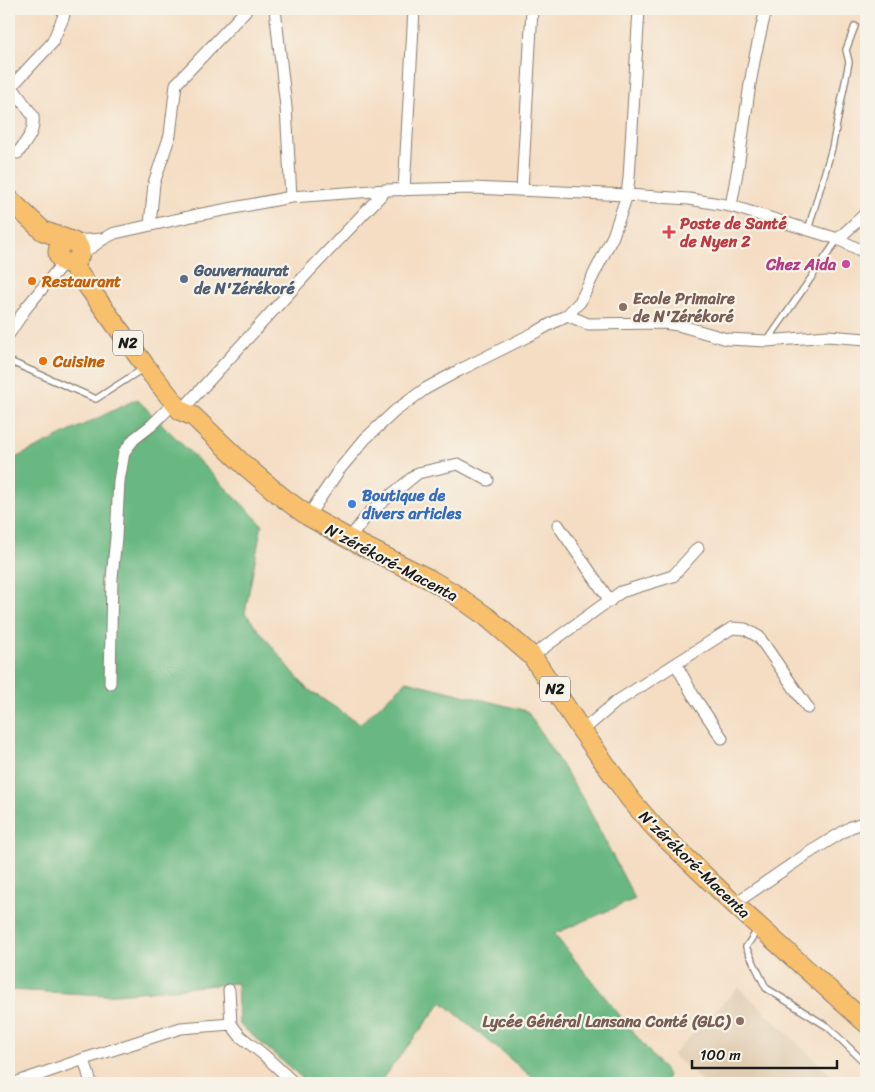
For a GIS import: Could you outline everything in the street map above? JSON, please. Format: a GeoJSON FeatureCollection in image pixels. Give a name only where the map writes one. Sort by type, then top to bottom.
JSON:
{"type":"FeatureCollection","features":[{"type":"Feature","properties":{"kind":"highway"},"geometry":{"type":"LineString","coordinates":[[9,199],[70,253]]}},
{"type":"Feature","properties":{"kind":"highway","name":"N2"},"geometry":{"type":"LineString","coordinates":[[9,213],[31,235],[70,253]]}},
{"type":"Feature","properties":{"kind":"highway","name":"N'zérékoré-Macenta"},"geometry":{"type":"LineString","coordinates":[[70,253],[169,383],[184,409]]}},
{"type":"Feature","properties":{"kind":"highway","name":"N'zérékoré-Macenta"},"geometry":{"type":"LineString","coordinates":[[70,253],[146,367],[184,409],[282,497],[308,516],[453,593],[486,617],[532,656],[630,799],[654,827],[734,904],[866,1023]]}},
{"type":"Feature","properties":{"kind":"street"},"geometry":{"type":"LineString","coordinates":[[18,152],[34,130],[34,120],[33,116],[10,88],[52,43],[65,9]]}},
{"type":"Feature","properties":{"kind":"street"},"geometry":{"type":"LineString","coordinates":[[150,225],[154,183],[170,135],[176,84],[247,9]]}},
{"type":"Feature","properties":{"kind":"street"},"geometry":{"type":"LineString","coordinates":[[276,9],[286,107],[291,197]]}},
{"type":"Feature","properties":{"kind":"street"},"geometry":{"type":"LineString","coordinates":[[404,190],[414,9]]}},
{"type":"Feature","properties":{"kind":"street"},"geometry":{"type":"LineString","coordinates":[[522,190],[532,9]]}},
{"type":"Feature","properties":{"kind":"street"},"geometry":{"type":"LineString","coordinates":[[308,516],[340,470],[365,439],[395,412],[425,389],[568,315],[580,302],[613,236],[627,195],[639,9]]}},
{"type":"Feature","properties":{"kind":"street"},"geometry":{"type":"LineString","coordinates":[[731,206],[750,84],[766,9]]}},
{"type":"Feature","properties":{"kind":"street"},"geometry":{"type":"LineString","coordinates":[[9,334],[26,308],[70,253],[92,247],[103,238],[115,233],[291,197],[386,190],[473,188],[627,195],[688,200],[731,206],[838,239],[866,253]]}},
{"type":"Feature","properties":{"kind":"street"},"geometry":{"type":"LineString","coordinates":[[110,683],[112,578],[119,481],[124,452],[134,439],[166,411],[184,409],[312,268],[386,190]]}},
{"type":"Feature","properties":{"kind":"street"},"geometry":{"type":"LineString","coordinates":[[838,239],[866,213]]}},
{"type":"Feature","properties":{"kind":"street"},"geometry":{"type":"LineString","coordinates":[[568,315],[588,324],[663,323],[678,325],[727,339],[767,342],[828,336],[866,340]]}},
{"type":"Feature","properties":{"kind":"street"},"geometry":{"type":"LineString","coordinates":[[349,539],[369,513],[418,473],[458,464],[488,480]]}},
{"type":"Feature","properties":{"kind":"street"},"geometry":{"type":"LineString","coordinates":[[558,525],[610,601]]}},
{"type":"Feature","properties":{"kind":"street"},"geometry":{"type":"LineString","coordinates":[[532,656],[621,592],[673,576],[698,548]]}},
{"type":"Feature","properties":{"kind":"street"},"geometry":{"type":"LineString","coordinates":[[582,731],[616,702],[732,628],[745,629],[759,637],[808,708]]}},
{"type":"Feature","properties":{"kind":"street"},"geometry":{"type":"LineString","coordinates":[[676,664],[693,695],[722,738]]}},
{"type":"Feature","properties":{"kind":"street"},"geometry":{"type":"LineString","coordinates":[[734,904],[836,836],[851,827],[863,823],[866,824]]}},
{"type":"Feature","properties":{"kind":"street"},"geometry":{"type":"LineString","coordinates":[[230,990],[231,1024],[240,1036],[294,1083]]}},
{"type":"Feature","properties":{"kind":"street"},"geometry":{"type":"LineString","coordinates":[[15,1083],[181,1028],[231,1024]]}},
{"type":"Feature","properties":{"kind":"street"},"geometry":{"type":"LineString","coordinates":[[84,1059],[91,1083]]}},
{"type":"Feature","properties":{"kind":"lane"},"geometry":{"type":"LineString","coordinates":[[808,230],[832,148],[849,62],[846,50],[855,26]]}},
{"type":"Feature","properties":{"kind":"lane"},"geometry":{"type":"LineString","coordinates":[[767,342],[838,239]]}},
{"type":"Feature","properties":{"kind":"lane"},"geometry":{"type":"LineString","coordinates":[[9,361],[96,399],[146,367]]}},
{"type":"Feature","properties":{"kind":"lane"},"geometry":{"type":"LineString","coordinates":[[760,927],[746,947],[766,988],[828,1027],[866,1064],[866,1068]]}},
{"type":"Feature","properties":{"kind":"shaded area","name":"Lycée Général Lansana Conté (GLC)"},"geometry":{"type":"Polygon","coordinates":[[[739,987],[839,1083],[704,1083],[672,1055],[739,987]]]}},
{"type":"Feature","properties":{"kind":"green space"},"geometry":{"type":"Polygon","coordinates":[[[137,399],[262,524],[245,613],[306,688],[360,724],[407,681],[527,711],[585,802],[635,899],[554,934],[668,1075],[665,1083],[539,1083],[442,1002],[379,1083],[308,1083],[239,1024],[237,983],[105,995],[9,990],[9,461],[137,399]]]}},
{"type":"Feature","properties":{"kind":"place","name":"Poste de Santé de Nyen 2"},"geometry":{"type":"Point","coordinates":[669,232]}},
{"type":"Feature","properties":{"kind":"place","name":"Chez Aida"},"geometry":{"type":"Point","coordinates":[846,264]}},
{"type":"Feature","properties":{"kind":"place","name":"Gouvernaurat de N'Zérékoré"},"geometry":{"type":"Point","coordinates":[184,279]}},
{"type":"Feature","properties":{"kind":"place","name":"Restaurant"},"geometry":{"type":"Point","coordinates":[32,281]}},
{"type":"Feature","properties":{"kind":"place","name":"Ecole Primaire de N'Zérékoré"},"geometry":{"type":"Point","coordinates":[623,307]}},
{"type":"Feature","properties":{"kind":"place","name":"Cuisine"},"geometry":{"type":"Point","coordinates":[43,361]}},
{"type":"Feature","properties":{"kind":"place","name":"Boutique de divers articles"},"geometry":{"type":"Point","coordinates":[352,504]}},
{"type":"Feature","properties":{"kind":"place","name":"Lycée Général Lansana Conté (GLC)"},"geometry":{"type":"Point","coordinates":[740,1021]}}]}
